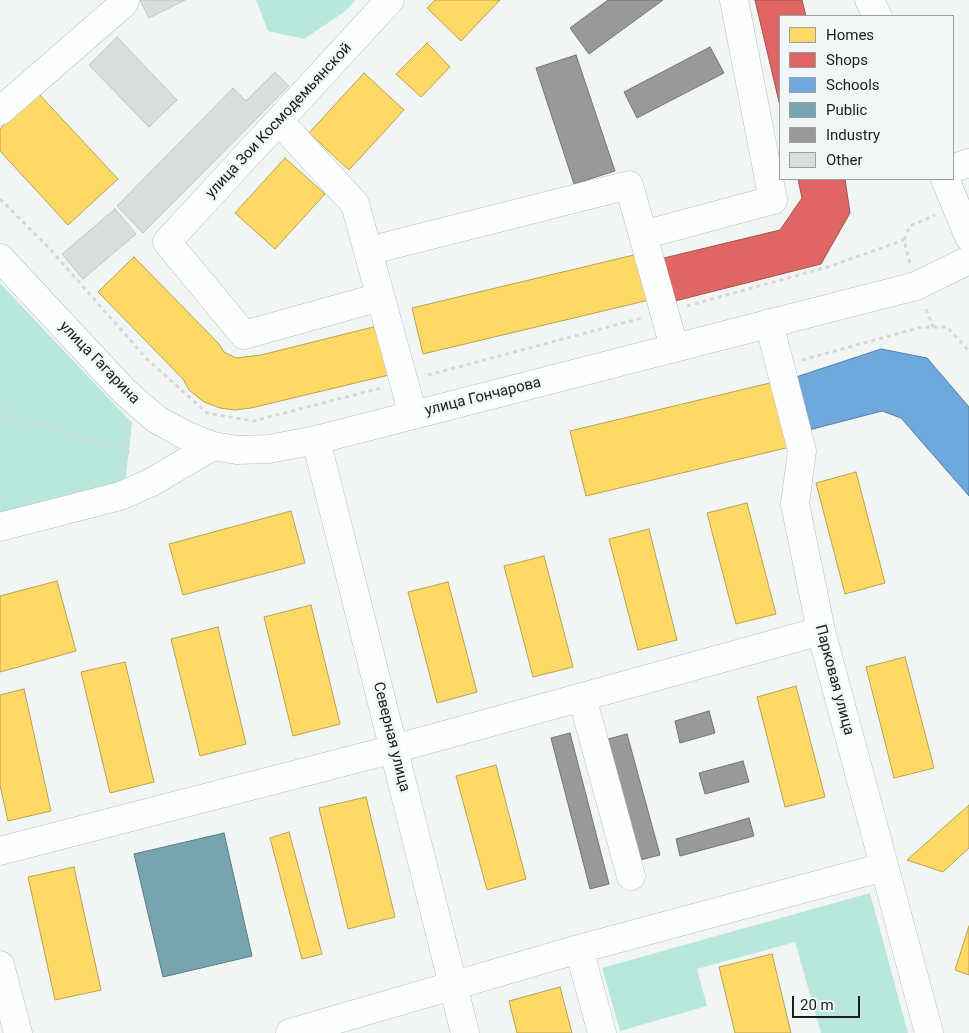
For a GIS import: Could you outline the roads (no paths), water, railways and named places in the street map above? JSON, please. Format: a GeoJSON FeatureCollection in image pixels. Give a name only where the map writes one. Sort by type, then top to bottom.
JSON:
{"type":"FeatureCollection","features":[{"type":"Feature","properties":{"kind":"street"},"geometry":{"type":"LineString","coordinates":[[0,111],[123,4],[125,0]]}},
{"type":"Feature","properties":{"kind":"street","name":"улица Зои Космодемьянской"},"geometry":{"type":"LineString","coordinates":[[380,297],[244,335],[167,242],[390,0]]}},
{"type":"Feature","properties":{"kind":"street"},"geometry":{"type":"LineString","coordinates":[[643,235],[773,200],[734,0]]}},
{"type":"Feature","properties":{"kind":"street"},"geometry":{"type":"LineString","coordinates":[[869,0],[877,15]]}},
{"type":"Feature","properties":{"kind":"street"},"geometry":{"type":"LineString","coordinates":[[279,121],[355,204],[413,415]]}},
{"type":"Feature","properties":{"kind":"street"},"geometry":{"type":"LineString","coordinates":[[954,168],[969,163]]}},
{"type":"Feature","properties":{"kind":"street"},"geometry":{"type":"LineString","coordinates":[[945,180],[969,237]]}},
{"type":"Feature","properties":{"kind":"street"},"geometry":{"type":"LineString","coordinates":[[368,251],[630,185],[674,347]]}},
{"type":"Feature","properties":{"kind":"street","name":"улица Гагарина"},"geometry":{"type":"LineString","coordinates":[[0,258],[125,392],[156,420],[185,435],[214,446]]}},
{"type":"Feature","properties":{"kind":"street","name":"улица Гончарова"},"geometry":{"type":"LineString","coordinates":[[214,446],[237,450],[261,449],[316,440],[916,286],[969,260]]}},
{"type":"Feature","properties":{"kind":"street","name":"Парковая улица"},"geometry":{"type":"LineString","coordinates":[[769,323],[802,451],[795,504],[821,630],[929,1033]]}},
{"type":"Feature","properties":{"kind":"street","name":"Северная улица"},"geometry":{"type":"LineString","coordinates":[[316,440],[465,1033]]}},
{"type":"Feature","properties":{"kind":"street"},"geometry":{"type":"LineString","coordinates":[[0,527],[120,496],[150,483],[214,446]]}},
{"type":"Feature","properties":{"kind":"street"},"geometry":{"type":"LineString","coordinates":[[0,850],[394,749],[821,630]]}},
{"type":"Feature","properties":{"kind":"street"},"geometry":{"type":"LineString","coordinates":[[582,697],[631,876]]}},
{"type":"Feature","properties":{"kind":"street"},"geometry":{"type":"LineString","coordinates":[[290,1033],[579,949],[884,867]]}},
{"type":"Feature","properties":{"kind":"street"},"geometry":{"type":"LineString","coordinates":[[579,949],[602,1033]]}},
{"type":"Feature","properties":{"kind":"street"},"geometry":{"type":"LineString","coordinates":[[0,965],[11,1030]]}}]}
